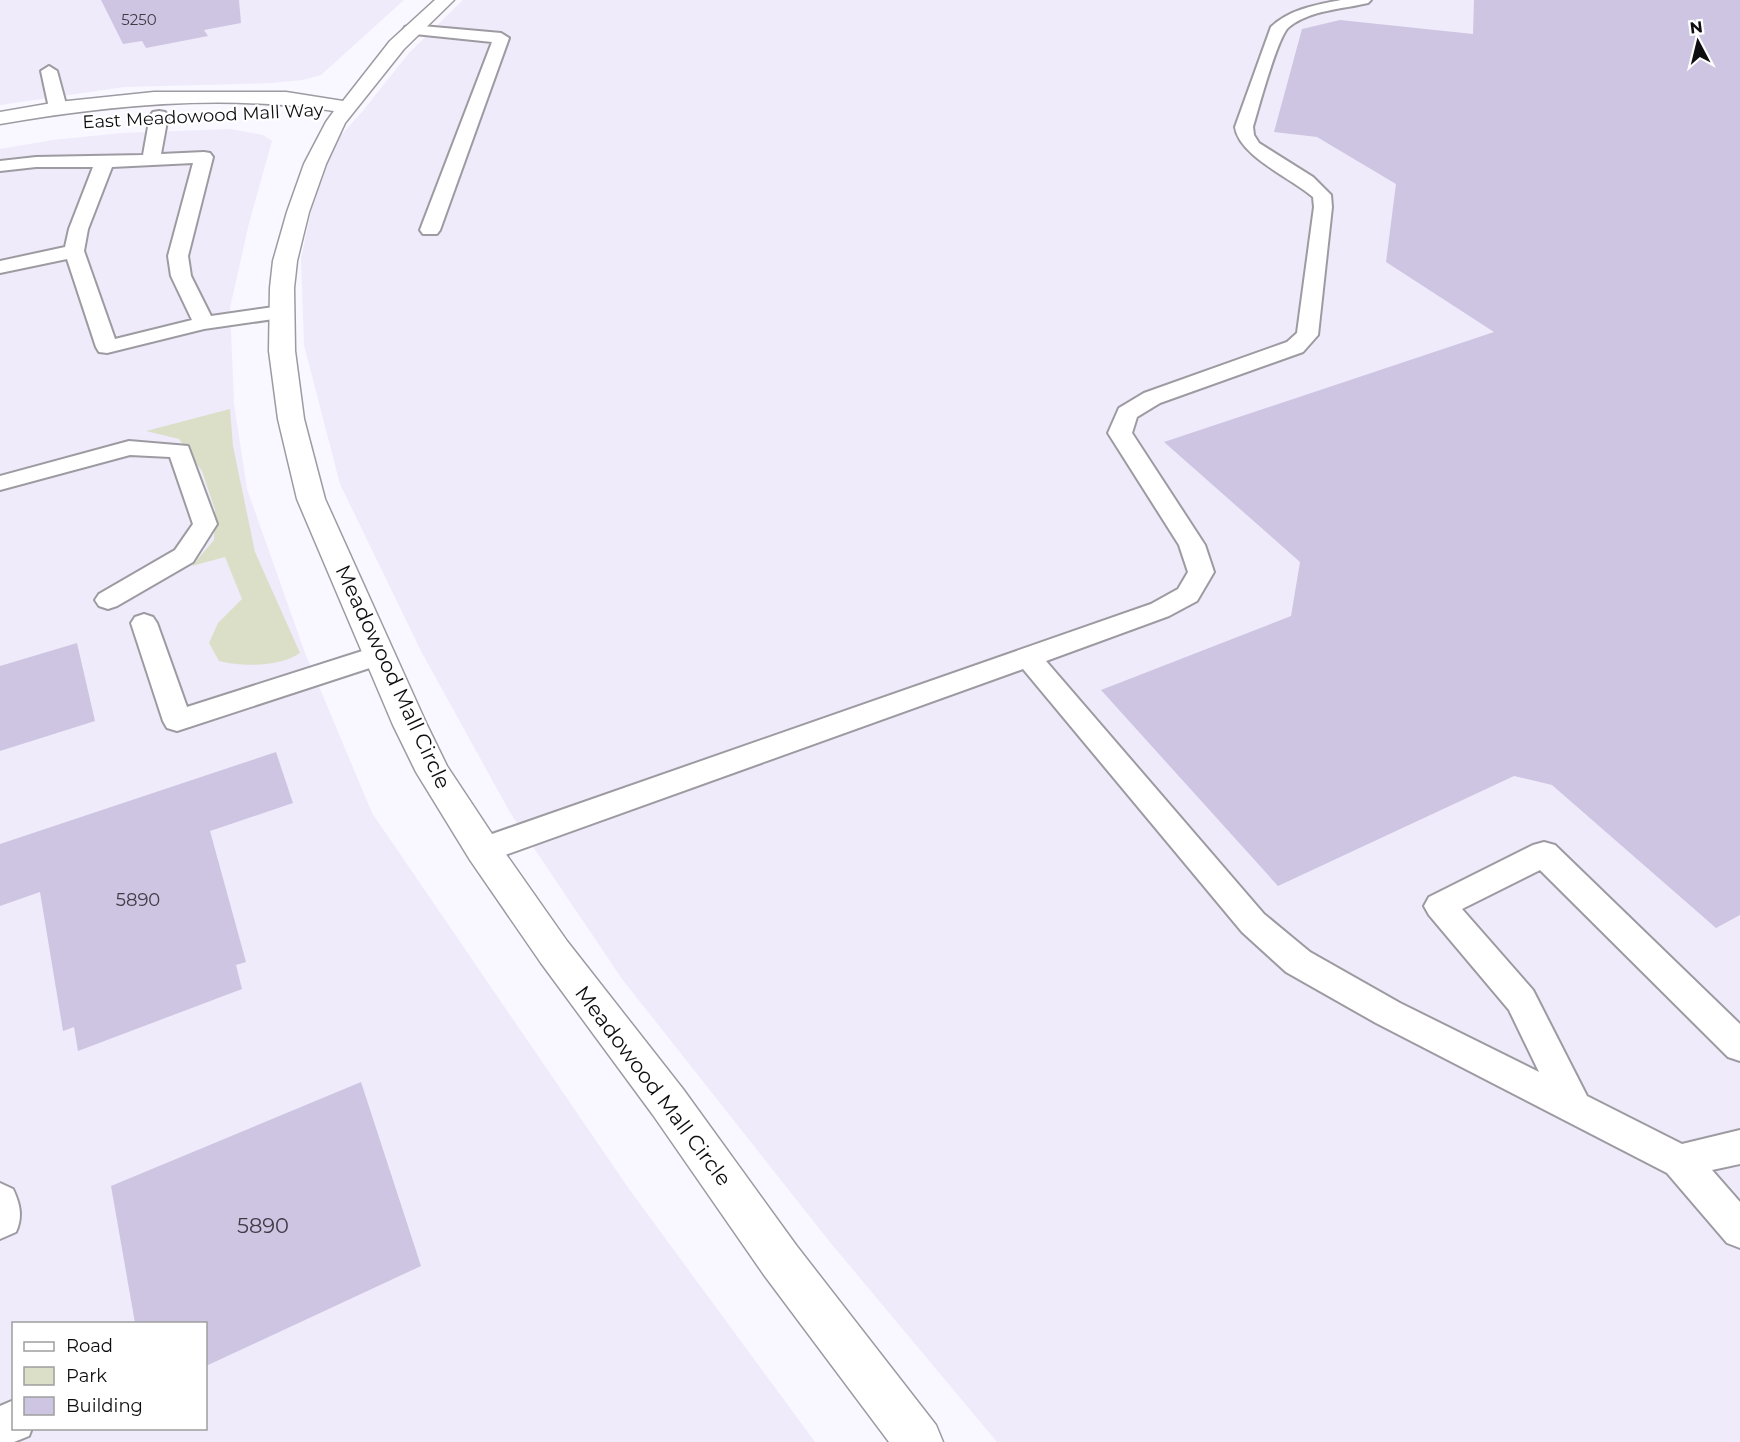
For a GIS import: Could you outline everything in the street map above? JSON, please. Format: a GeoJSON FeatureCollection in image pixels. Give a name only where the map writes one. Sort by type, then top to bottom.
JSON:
{"type":"FeatureCollection","features":[{"type":"Feature","properties":{"kind":"street","name":"Meadowood Mall Circle"},"geometry":{"type":"LineString","coordinates":[[445,0],[411,30],[346,107],[327,138],[298,212],[285,261],[281,312],[282,351],[291,419],[311,499],[378,654],[433,772],[483,850],[554,952],[668,1101],[780,1260],[919,1442]]}},
{"type":"Feature","properties":{"kind":"street","name":"East Meadowood Mall Way"},"geometry":{"type":"LineString","coordinates":[[0,118],[107,101],[194,97],[286,98],[346,107]]}},
{"type":"Feature","properties":{"kind":"street","name":"East Meadowood Mall Way"},"geometry":{"type":"LineString","coordinates":[[0,136],[88,121],[159,116],[272,116],[346,107]]}},
{"type":"Feature","properties":{"kind":"lane"},"geometry":{"type":"LineString","coordinates":[[483,850],[1160,610],[1188,595],[1201,572],[1192,545],[1120,433],[1127,413],[1152,398],[1295,347],[1307,335],[1323,207],[1322,195],[1306,181],[1253,147],[1245,135],[1244,127],[1277,30],[1283,22],[1296,16],[1363,0]]}},
{"type":"Feature","properties":{"kind":"lane"},"geometry":{"type":"LineString","coordinates":[[411,30],[501,39],[430,230]]}},
{"type":"Feature","properties":{"kind":"lane"},"geometry":{"type":"LineString","coordinates":[[49,71],[58,108]]}},
{"type":"Feature","properties":{"kind":"lane"},"geometry":{"type":"LineString","coordinates":[[151,160],[159,116]]}},
{"type":"Feature","properties":{"kind":"lane"},"geometry":{"type":"LineString","coordinates":[[0,166],[36,162],[104,162],[204,157],[178,256],[181,276],[204,323]]}},
{"type":"Feature","properties":{"kind":"lane"},"geometry":{"type":"LineString","coordinates":[[104,162],[99,184],[74,251],[107,347],[204,323],[281,312]]}},
{"type":"Feature","properties":{"kind":"lane"},"geometry":{"type":"LineString","coordinates":[[0,267],[74,251]]}},
{"type":"Feature","properties":{"kind":"lane"},"geometry":{"type":"LineString","coordinates":[[0,483],[129,448],[180,451],[205,524],[184,556],[108,600]]}},
{"type":"Feature","properties":{"kind":"lane"},"geometry":{"type":"LineString","coordinates":[[144,623],[177,721],[378,654]]}},
{"type":"Feature","properties":{"kind":"lane"},"geometry":{"type":"LineString","coordinates":[[1028,657],[1253,923],[1298,962],[1388,1013],[1680,1161],[1740,1230]]}},
{"type":"Feature","properties":{"kind":"lane"},"geometry":{"type":"LineString","coordinates":[[1574,1106],[1521,1000],[1440,906],[1544,854],[1740,1046]]}},
{"type":"Feature","properties":{"kind":"lane"},"geometry":{"type":"LineString","coordinates":[[1680,1161],[1740,1147]]}},
{"type":"Feature","properties":{"kind":"lane"},"geometry":{"type":"LineString","coordinates":[[0,1201],[3,1219],[0,1221]]}},
{"type":"Feature","properties":{"kind":"shaded area"},"geometry":{"type":"Polygon","coordinates":[[[0,0],[404,0],[321,75],[302,80],[124,87],[0,105],[0,0]]]}},
{"type":"Feature","properties":{"kind":"shaded area"},"geometry":{"type":"Polygon","coordinates":[[[463,0],[1740,0],[1740,1442],[997,1442],[829,1241],[622,979],[511,814],[422,653],[340,484],[304,345],[301,258],[318,179],[325,153],[362,112],[409,53],[463,0]]]}},
{"type":"Feature","properties":{"kind":"shaded area"},"geometry":{"type":"Polygon","coordinates":[[[230,129],[263,135],[272,141],[249,223],[230,308],[234,404],[247,489],[305,653],[372,813],[629,1189],[815,1442],[0,1442],[0,149],[53,140],[122,133],[230,129]]]}},
{"type":"Feature","properties":{"kind":"green space"},"geometry":{"type":"Polygon","coordinates":[[[230,409],[233,446],[255,552],[300,653],[292,658],[272,663],[249,665],[219,661],[209,643],[218,623],[242,599],[225,557],[192,566],[214,540],[215,510],[202,471],[179,439],[146,431],[230,409]]]}},
{"type":"Feature","properties":{"kind":"building"},"geometry":{"type":"Polygon","coordinates":[[[101,0],[239,0],[241,23],[204,30],[208,36],[146,48],[142,41],[123,44],[101,0]]]}},
{"type":"Feature","properties":{"kind":"building"},"geometry":{"type":"Polygon","coordinates":[[[1474,0],[1740,0],[1740,915],[1716,928],[1552,785],[1514,776],[1278,886],[1101,690],[1291,616],[1300,562],[1164,442],[1494,332],[1386,262],[1396,184],[1317,137],[1274,132],[1302,29],[1340,20],[1473,34],[1474,0]]]}},
{"type":"Feature","properties":{"kind":"building"},"geometry":{"type":"Polygon","coordinates":[[[77,643],[95,721],[0,751],[0,666],[77,643]]]}},
{"type":"Feature","properties":{"kind":"building"},"geometry":{"type":"Polygon","coordinates":[[[276,752],[293,803],[210,831],[246,962],[236,965],[242,989],[78,1051],[74,1027],[63,1031],[40,892],[0,906],[0,844],[276,752]]]}},
{"type":"Feature","properties":{"kind":"building"},"geometry":{"type":"Polygon","coordinates":[[[361,1082],[421,1266],[207,1366],[207,1322],[135,1322],[111,1186],[361,1082]]]}}]}
